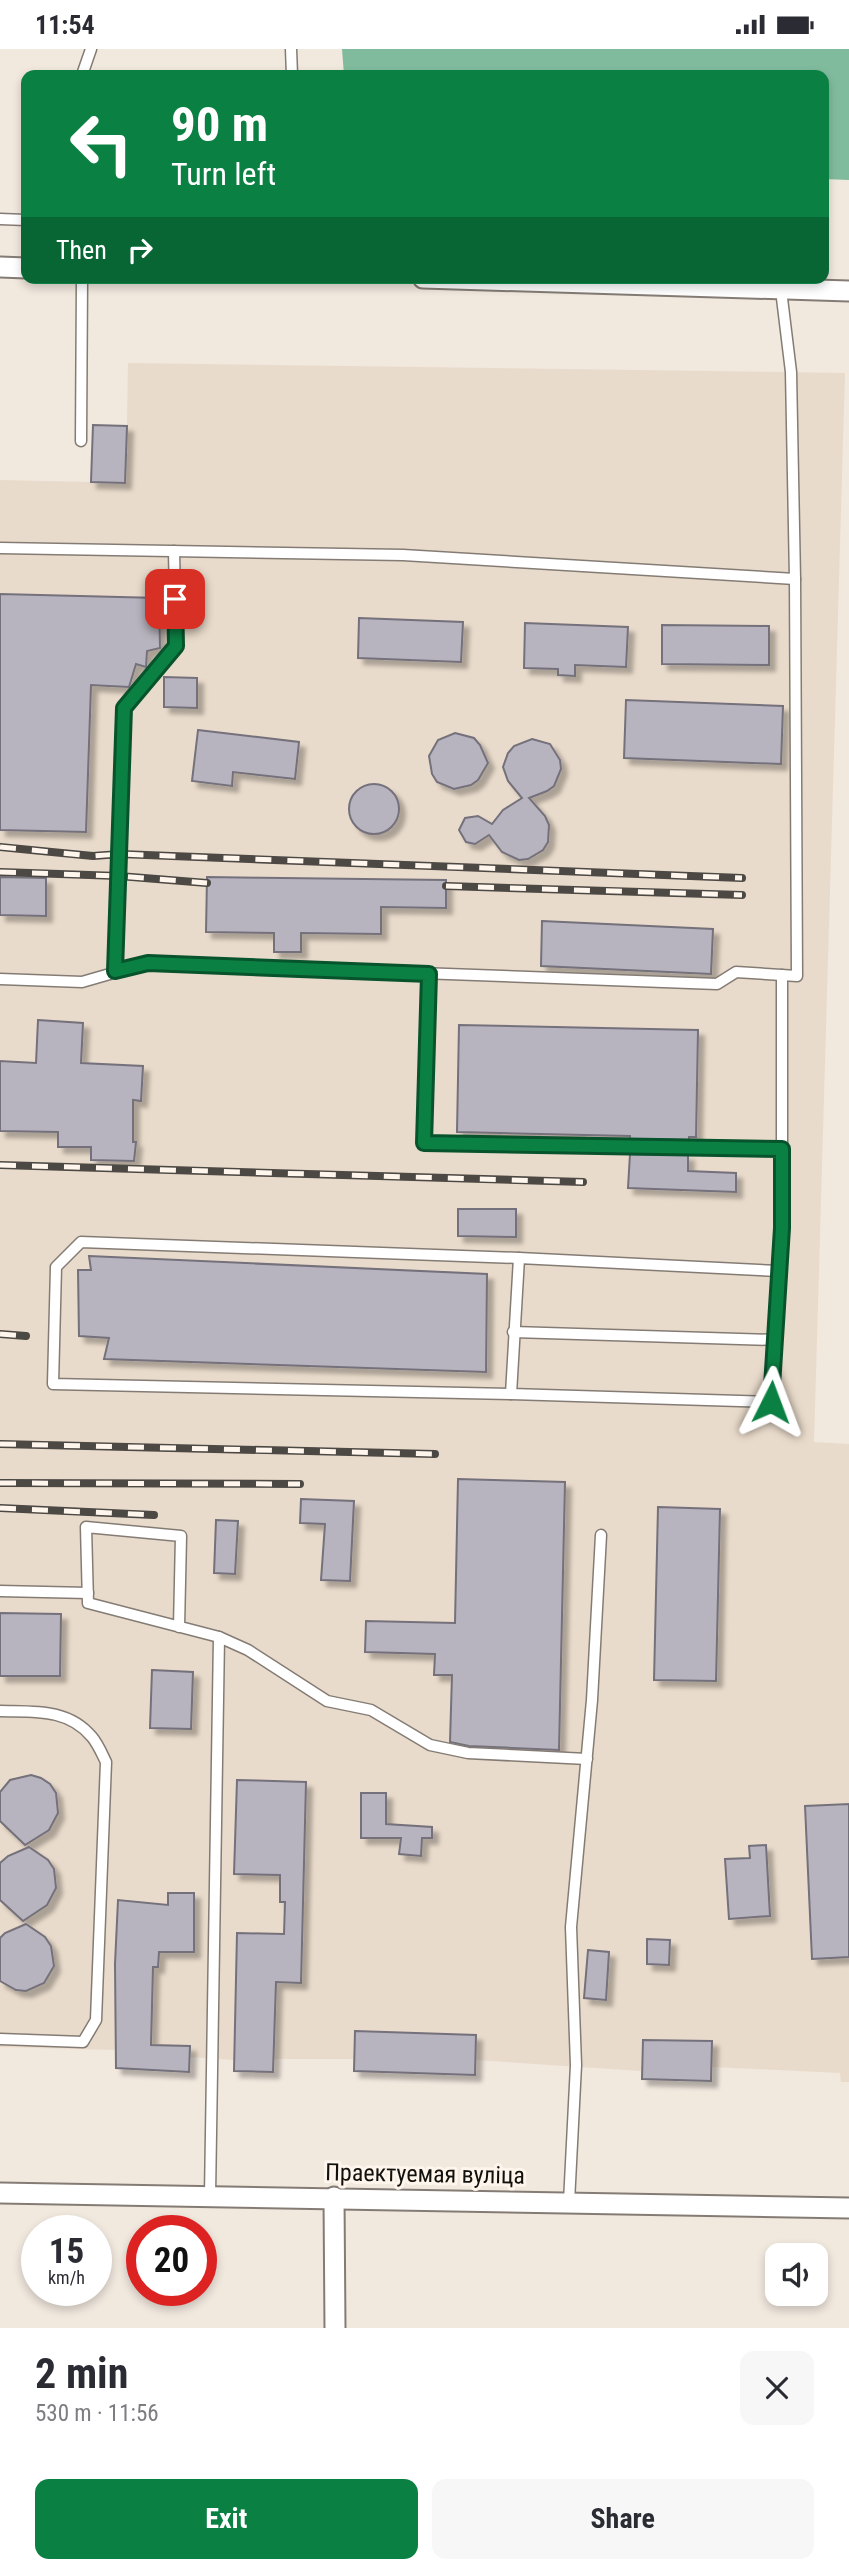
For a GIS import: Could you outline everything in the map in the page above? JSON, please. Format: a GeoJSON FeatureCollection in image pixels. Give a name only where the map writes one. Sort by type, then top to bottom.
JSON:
{"type":"FeatureCollection","features":[{"type":"Feature","properties":{"kind":"street"},"geometry":{"type":"LineString","coordinates":[[0,267],[21,268]]}},
{"type":"Feature","properties":{"kind":"street"},"geometry":{"type":"LineString","coordinates":[[619,284],[849,291]]}},
{"type":"Feature","properties":{"kind":"street","name":"Праектуемая вуліца"},"geometry":{"type":"LineString","coordinates":[[0,2193],[849,2208]]}},
{"type":"Feature","properties":{"kind":"street"},"geometry":{"type":"LineString","coordinates":[[334,2197],[335,2328]]}},
{"type":"Feature","properties":{"kind":"lane"},"geometry":{"type":"LineString","coordinates":[[84,70],[91,49]]}},
{"type":"Feature","properties":{"kind":"lane"},"geometry":{"type":"LineString","coordinates":[[291,49],[292,70]]}},
{"type":"Feature","properties":{"kind":"lane"},"geometry":{"type":"LineString","coordinates":[[0,219],[21,220]]}},
{"type":"Feature","properties":{"kind":"lane"},"geometry":{"type":"LineString","coordinates":[[81,441],[82,284]]}},
{"type":"Feature","properties":{"kind":"lane"},"geometry":{"type":"LineString","coordinates":[[0,979],[82,982],[148,963],[717,984],[736,972],[797,976],[791,372],[781,290]]}},
{"type":"Feature","properties":{"kind":"lane"},"geometry":{"type":"LineString","coordinates":[[0,548],[403,555],[795,579]]}},
{"type":"Feature","properties":{"kind":"lane"},"geometry":{"type":"LineString","coordinates":[[115,971],[124,708],[176,646],[174,551]]}},
{"type":"Feature","properties":{"kind":"lane"},"geometry":{"type":"LineString","coordinates":[[429,974],[424,1143],[782,1149]]}},
{"type":"Feature","properties":{"kind":"lane"},"geometry":{"type":"LineString","coordinates":[[779,1271],[519,1258],[80,1243],[56,1267],[53,1384],[771,1402],[779,1271],[782,975]]}},
{"type":"Feature","properties":{"kind":"lane"},"geometry":{"type":"LineString","coordinates":[[511,1394],[519,1258]]}},
{"type":"Feature","properties":{"kind":"lane"},"geometry":{"type":"LineString","coordinates":[[513,1332],[775,1340]]}},
{"type":"Feature","properties":{"kind":"lane"},"geometry":{"type":"LineString","coordinates":[[179,1627],[181,1536],[86,1527],[88,1603],[179,1627],[219,1637],[248,1650],[327,1701],[371,1710],[430,1745],[468,1753],[587,1759]]}},
{"type":"Feature","properties":{"kind":"lane"},"geometry":{"type":"LineString","coordinates":[[569,2201],[576,2065],[571,1927],[587,1759],[601,1535]]}},
{"type":"Feature","properties":{"kind":"lane"},"geometry":{"type":"LineString","coordinates":[[0,1591],[88,1593]]}},
{"type":"Feature","properties":{"kind":"lane"},"geometry":{"type":"LineString","coordinates":[[210,2195],[219,1637]]}},
{"type":"Feature","properties":{"kind":"lane"},"geometry":{"type":"LineString","coordinates":[[0,1711],[43,1712],[66,1716],[92,1737],[106,1762],[96,2020],[83,2042],[0,2039]]}},
{"type":"Feature","properties":{"kind":"shaded area"},"geometry":{"type":"Polygon","coordinates":[[[128,363],[845,373],[814,1442],[849,1444],[849,2082],[841,2082],[840,2073],[712,2067],[711,2081],[642,2079],[641,2071],[476,2060],[475,2075],[354,2071],[353,2059],[274,2059],[273,2072],[234,2071],[234,2060],[190,2057],[189,2072],[116,2068],[115,2050],[0,2047],[0,480],[91,482],[93,425],[127,425],[128,363]]]}},
{"type":"Feature","properties":{"kind":"green space"},"geometry":{"type":"Polygon","coordinates":[[[342,49],[849,49],[849,180],[829,179],[829,70],[344,70],[342,49]]]}},
{"type":"Feature","properties":{"kind":"building"},"geometry":{"type":"Polygon","coordinates":[[[93,425],[127,426],[125,483],[91,482],[93,425]]]}},
{"type":"Feature","properties":{"kind":"building"},"geometry":{"type":"Polygon","coordinates":[[[0,594],[159,598],[160,648],[147,651],[146,667],[136,664],[129,687],[91,685],[86,832],[0,830],[0,594]]]}},
{"type":"Feature","properties":{"kind":"building"},"geometry":{"type":"Polygon","coordinates":[[[359,618],[463,622],[461,662],[358,658],[359,618]]]}},
{"type":"Feature","properties":{"kind":"building"},"geometry":{"type":"Polygon","coordinates":[[[525,623],[628,627],[626,667],[575,665],[575,676],[558,675],[558,669],[524,668],[525,623]]]}},
{"type":"Feature","properties":{"kind":"building"},"geometry":{"type":"Polygon","coordinates":[[[662,625],[769,626],[769,665],[662,664],[662,625]]]}},
{"type":"Feature","properties":{"kind":"building"},"geometry":{"type":"Polygon","coordinates":[[[164,677],[197,678],[197,708],[164,707],[164,677]]]}},
{"type":"Feature","properties":{"kind":"building"},"geometry":{"type":"Polygon","coordinates":[[[626,700],[783,706],[781,764],[624,758],[626,700]]]}},
{"type":"Feature","properties":{"kind":"building"},"geometry":{"type":"Polygon","coordinates":[[[198,730],[299,742],[295,779],[233,772],[232,786],[192,781],[198,730]]]}},
{"type":"Feature","properties":{"kind":"building"},"geometry":{"type":"Polygon","coordinates":[[[455,733],[474,738],[488,763],[478,780],[471,785],[454,789],[437,782],[432,774],[429,756],[438,740],[455,733]]]}},
{"type":"Feature","properties":{"kind":"building"},"geometry":{"type":"Polygon","coordinates":[[[532,739],[550,744],[560,760],[561,769],[554,786],[529,798],[545,816],[549,825],[548,842],[543,850],[528,859],[519,860],[502,852],[489,835],[475,844],[466,842],[459,830],[465,818],[478,816],[492,824],[503,810],[522,798],[508,781],[503,767],[514,746],[532,739]]]}},
{"type":"Feature","properties":{"kind":"building"},"geometry":{"type":"Polygon","coordinates":[[[374,784],[392,791],[399,809],[392,827],[374,834],[356,827],[349,809],[356,791],[374,784]]]}},
{"type":"Feature","properties":{"kind":"building"},"geometry":{"type":"Polygon","coordinates":[[[0,877],[46,878],[46,916],[0,915],[0,877]]]}},
{"type":"Feature","properties":{"kind":"building"},"geometry":{"type":"Polygon","coordinates":[[[207,877],[446,880],[446,908],[381,907],[381,934],[301,933],[301,952],[274,952],[274,933],[206,932],[207,877]]]}},
{"type":"Feature","properties":{"kind":"building"},"geometry":{"type":"Polygon","coordinates":[[[542,921],[713,929],[711,974],[541,966],[542,921]]]}},
{"type":"Feature","properties":{"kind":"building"},"geometry":{"type":"Polygon","coordinates":[[[38,1020],[83,1023],[81,1063],[143,1066],[141,1101],[133,1100],[133,1142],[136,1142],[134,1161],[91,1160],[91,1147],[58,1147],[58,1132],[0,1131],[0,1061],[36,1063],[38,1020]]]}},
{"type":"Feature","properties":{"kind":"building"},"geometry":{"type":"Polygon","coordinates":[[[459,1025],[698,1030],[696,1137],[689,1137],[689,1140],[630,1139],[630,1136],[457,1132],[459,1025]]]}},
{"type":"Feature","properties":{"kind":"building"},"geometry":{"type":"Polygon","coordinates":[[[630,1154],[688,1155],[688,1171],[736,1173],[736,1192],[628,1188],[630,1154]]]}},
{"type":"Feature","properties":{"kind":"building"},"geometry":{"type":"Polygon","coordinates":[[[458,1209],[516,1209],[516,1237],[458,1236],[458,1209]]]}},
{"type":"Feature","properties":{"kind":"building"},"geometry":{"type":"Polygon","coordinates":[[[89,1256],[487,1274],[486,1372],[104,1359],[109,1338],[79,1336],[78,1270],[91,1270],[89,1256]]]}},
{"type":"Feature","properties":{"kind":"building"},"geometry":{"type":"Polygon","coordinates":[[[458,1479],[565,1482],[559,1750],[469,1746],[450,1742],[452,1675],[434,1675],[435,1654],[365,1652],[366,1621],[455,1623],[458,1479]]]}},
{"type":"Feature","properties":{"kind":"building"},"geometry":{"type":"Polygon","coordinates":[[[301,1499],[354,1501],[350,1581],[321,1580],[325,1524],[300,1523],[301,1499]]]}},
{"type":"Feature","properties":{"kind":"building"},"geometry":{"type":"Polygon","coordinates":[[[658,1507],[720,1509],[716,1681],[654,1680],[658,1507]]]}},
{"type":"Feature","properties":{"kind":"building"},"geometry":{"type":"Polygon","coordinates":[[[216,1520],[238,1521],[235,1574],[214,1573],[216,1520]]]}},
{"type":"Feature","properties":{"kind":"building"},"geometry":{"type":"Polygon","coordinates":[[[0,1613],[61,1614],[60,1676],[0,1676],[0,1613]]]}},
{"type":"Feature","properties":{"kind":"building"},"geometry":{"type":"Polygon","coordinates":[[[152,1670],[193,1672],[191,1729],[150,1728],[152,1670]]]}},
{"type":"Feature","properties":{"kind":"building"},"geometry":{"type":"Polygon","coordinates":[[[31,1775],[50,1784],[56,1793],[58,1813],[49,1830],[25,1845],[0,1821],[0,1792],[10,1780],[31,1775]]]}},
{"type":"Feature","properties":{"kind":"building"},"geometry":{"type":"Polygon","coordinates":[[[237,1780],[306,1782],[301,1983],[276,1982],[273,2072],[234,2071],[237,1933],[284,1934],[285,1902],[280,1902],[280,1875],[234,1874],[237,1780]]]}},
{"type":"Feature","properties":{"kind":"building"},"geometry":{"type":"Polygon","coordinates":[[[361,1793],[386,1793],[386,1824],[432,1827],[432,1838],[422,1838],[421,1856],[399,1854],[401,1838],[361,1838],[361,1793]]]}},
{"type":"Feature","properties":{"kind":"building"},"geometry":{"type":"Polygon","coordinates":[[[849,1804],[849,1957],[812,1959],[805,1806],[849,1804]]]}},
{"type":"Feature","properties":{"kind":"building"},"geometry":{"type":"Polygon","coordinates":[[[766,1845],[770,1916],[729,1919],[725,1859],[750,1858],[749,1846],[766,1845]]]}},
{"type":"Feature","properties":{"kind":"building"},"geometry":{"type":"Polygon","coordinates":[[[29,1847],[48,1860],[54,1869],[56,1888],[47,1905],[23,1921],[0,1900],[0,1863],[8,1856],[29,1847]]]}},
{"type":"Feature","properties":{"kind":"building"},"geometry":{"type":"Polygon","coordinates":[[[168,1893],[194,1893],[194,1952],[159,1952],[158,1967],[153,1967],[151,2045],[190,2046],[189,2072],[116,2068],[115,1964],[118,1900],[168,1905],[168,1893]]]}},
{"type":"Feature","properties":{"kind":"building"},"geometry":{"type":"Polygon","coordinates":[[[26,1924],[45,1937],[51,1946],[54,1966],[44,1983],[26,1991],[16,1990],[0,1981],[0,1938],[26,1924]]]}},
{"type":"Feature","properties":{"kind":"building"},"geometry":{"type":"Polygon","coordinates":[[[647,1939],[670,1940],[669,1965],[647,1964],[647,1939]]]}},
{"type":"Feature","properties":{"kind":"building"},"geometry":{"type":"Polygon","coordinates":[[[588,1950],[609,1952],[606,2000],[584,1998],[588,1950]]]}},
{"type":"Feature","properties":{"kind":"building"},"geometry":{"type":"Polygon","coordinates":[[[355,2031],[476,2035],[475,2075],[354,2071],[355,2031]]]}},
{"type":"Feature","properties":{"kind":"building"},"geometry":{"type":"Polygon","coordinates":[[[643,2040],[712,2041],[711,2081],[642,2079],[643,2040]]]}},
{"type":"Feature","properties":{"kind":"railway"},"geometry":{"type":"LineString","coordinates":[[0,847],[93,856],[120,854],[742,878]]}},
{"type":"Feature","properties":{"kind":"railway"},"geometry":{"type":"LineString","coordinates":[[0,872],[119,876],[207,883]]}},
{"type":"Feature","properties":{"kind":"railway"},"geometry":{"type":"LineString","coordinates":[[446,886],[742,895]]}},
{"type":"Feature","properties":{"kind":"railway"},"geometry":{"type":"LineString","coordinates":[[0,1165],[583,1182]]}},
{"type":"Feature","properties":{"kind":"railway"},"geometry":{"type":"LineString","coordinates":[[0,1334],[26,1336]]}},
{"type":"Feature","properties":{"kind":"railway"},"geometry":{"type":"LineString","coordinates":[[0,1444],[435,1454]]}},
{"type":"Feature","properties":{"kind":"railway"},"geometry":{"type":"LineString","coordinates":[[0,1483],[300,1484]]}},
{"type":"Feature","properties":{"kind":"railway"},"geometry":{"type":"LineString","coordinates":[[0,1508],[154,1515]]}},
{"type":"Feature","properties":{"kind":"route"},"geometry":{"type":"LineString","coordinates":[[175,599],[176,646],[124,708],[115,971],[148,963],[429,974],[424,1143],[782,1149],[782,1228],[771,1402]]}}]}
